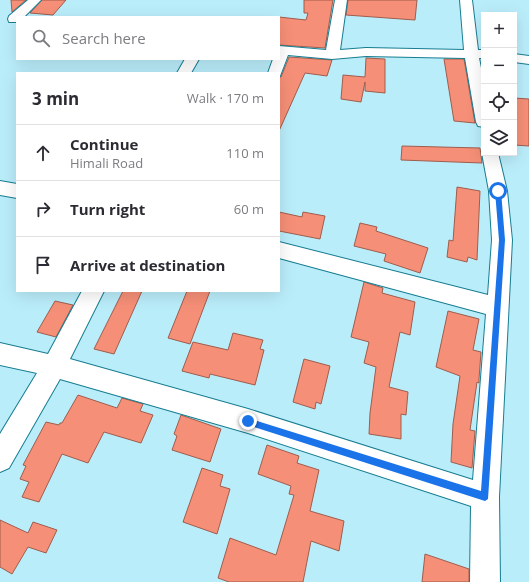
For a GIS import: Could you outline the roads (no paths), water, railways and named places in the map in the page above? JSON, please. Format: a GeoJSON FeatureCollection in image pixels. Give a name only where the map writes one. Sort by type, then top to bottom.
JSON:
{"type":"FeatureCollection","features":[{"type":"Feature","properties":{"kind":"street"},"geometry":{"type":"LineString","coordinates":[[19,16],[35,0]]}},
{"type":"Feature","properties":{"kind":"street"},"geometry":{"type":"LineString","coordinates":[[332,55],[341,0]]}},
{"type":"Feature","properties":{"kind":"street"},"geometry":{"type":"LineString","coordinates":[[466,0],[478,54],[484,120]]}},
{"type":"Feature","properties":{"kind":"street"},"geometry":{"type":"LineString","coordinates":[[0,18],[16,19]]}},
{"type":"Feature","properties":{"kind":"street"},"geometry":{"type":"LineString","coordinates":[[281,50],[332,55],[366,52],[478,54]]}},
{"type":"Feature","properties":{"kind":"street"},"geometry":{"type":"LineString","coordinates":[[517,58],[529,60]]}},
{"type":"Feature","properties":{"kind":"street"},"geometry":{"type":"LineString","coordinates":[[185,72],[191,60]]}},
{"type":"Feature","properties":{"kind":"street"},"geometry":{"type":"LineString","coordinates":[[275,72],[278,60]]}},
{"type":"Feature","properties":{"kind":"street"},"geometry":{"type":"LineString","coordinates":[[485,582],[485,496],[502,240],[498,191],[491,156]]}},
{"type":"Feature","properties":{"kind":"street"},"geometry":{"type":"LineString","coordinates":[[0,188],[16,191]]}},
{"type":"Feature","properties":{"kind":"street"},"geometry":{"type":"LineString","coordinates":[[280,250],[497,307]]}},
{"type":"Feature","properties":{"kind":"street"},"geometry":{"type":"LineString","coordinates":[[0,459],[54,366],[92,292]]}},
{"type":"Feature","properties":{"kind":"street"},"geometry":{"type":"LineString","coordinates":[[0,354],[54,366],[248,421],[485,496]]}}]}
